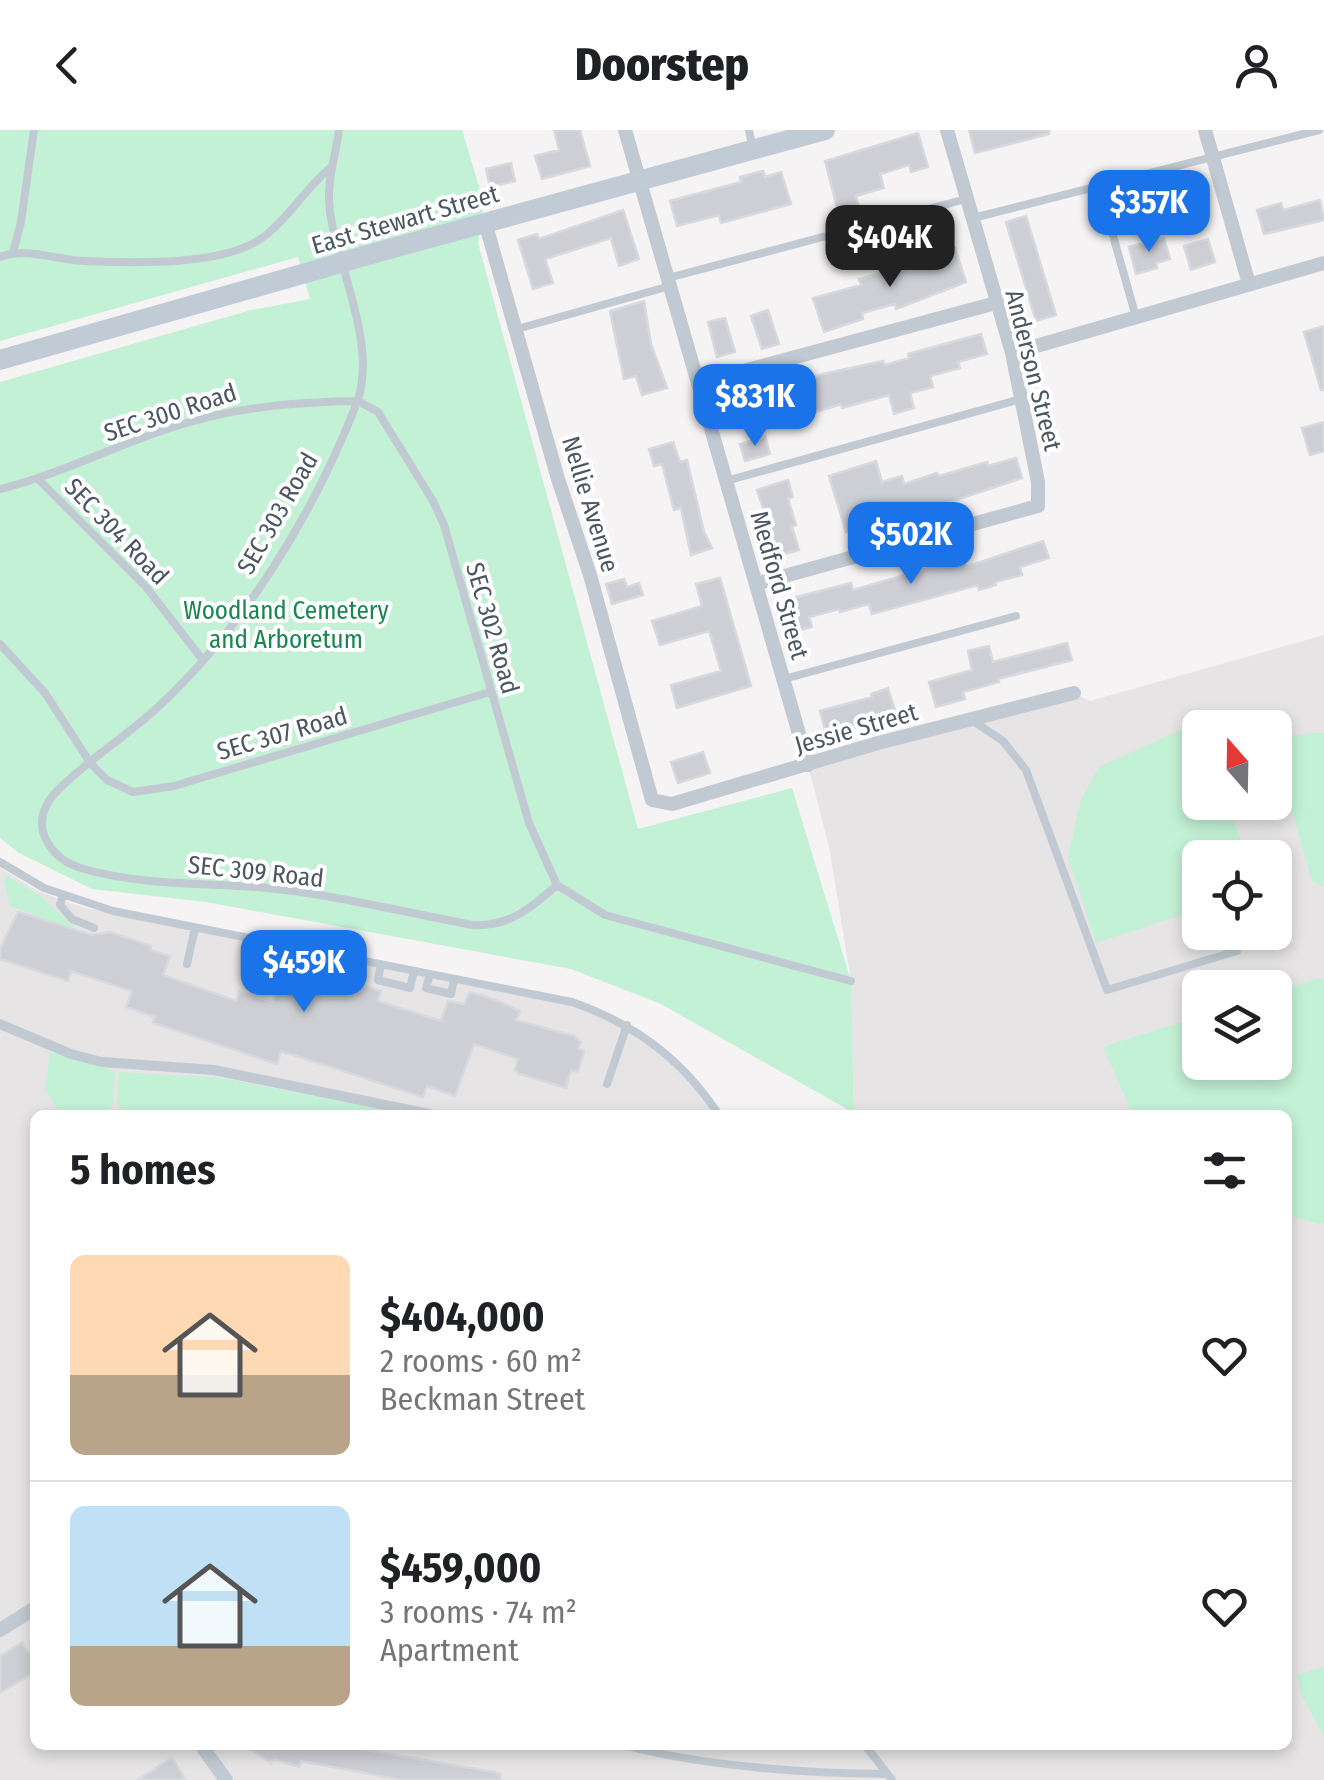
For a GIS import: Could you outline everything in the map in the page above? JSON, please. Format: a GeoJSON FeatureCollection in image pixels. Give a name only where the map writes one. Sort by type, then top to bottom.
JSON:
{"type":"FeatureCollection","features":[{"type":"Feature","properties":{"kind":"main road","name":"East Stewart Street"},"geometry":{"type":"LineString","coordinates":[[0,360],[638,180],[751,140],[824,130]]}},
{"type":"Feature","properties":{"kind":"street","name":"Medford Street"},"geometry":{"type":"LineString","coordinates":[[625,130],[808,765]]}},
{"type":"Feature","properties":{"kind":"street","name":"Anderson Street"},"geometry":{"type":"LineString","coordinates":[[756,584],[1038,506],[1038,482],[1012,353],[947,130]]}},
{"type":"Feature","properties":{"kind":"street"},"geometry":{"type":"LineString","coordinates":[[1204,130],[1250,284]]}},
{"type":"Feature","properties":{"kind":"street","name":"Nellie Avenue"},"geometry":{"type":"LineString","coordinates":[[485,222],[652,800]]}},
{"type":"Feature","properties":{"kind":"street"},"geometry":{"type":"LineString","coordinates":[[1012,353],[1324,263]]}},
{"type":"Feature","properties":{"kind":"street"},"geometry":{"type":"LineString","coordinates":[[699,384],[996,303]]}},
{"type":"Feature","properties":{"kind":"street","name":"Jessie Street"},"geometry":{"type":"LineString","coordinates":[[652,800],[672,804],[970,719],[1074,694]]}},
{"type":"Feature","properties":{"kind":"street"},"geometry":{"type":"LineString","coordinates":[[0,1024],[102,1062],[214,1070],[412,1110]]}},
{"type":"Feature","properties":{"kind":"street"},"geometry":{"type":"LineString","coordinates":[[0,1630],[30,1611]]}},
{"type":"Feature","properties":{"kind":"street"},"geometry":{"type":"LineString","coordinates":[[205,1750],[226,1780]]}},
{"type":"Feature","properties":{"kind":"lane"},"geometry":{"type":"LineString","coordinates":[[13,252],[34,130]]}},
{"type":"Feature","properties":{"kind":"lane"},"geometry":{"type":"LineString","coordinates":[[339,130],[330,168],[331,216],[354,305],[363,374],[358,401]]}},
{"type":"Feature","properties":{"kind":"lane"},"geometry":{"type":"LineString","coordinates":[[973,218],[1319,130]]}},
{"type":"Feature","properties":{"kind":"lane"},"geometry":{"type":"LineString","coordinates":[[0,257],[13,252],[79,261],[143,262],[240,248],[265,237],[330,168]]}},
{"type":"Feature","properties":{"kind":"lane"},"geometry":{"type":"LineString","coordinates":[[1099,186],[1136,316]]}},
{"type":"Feature","properties":{"kind":"lane"},"geometry":{"type":"LineString","coordinates":[[517,329],[966,199]]}},
{"type":"Feature","properties":{"kind":"lane"},"geometry":{"type":"LineString","coordinates":[[726,480],[1021,399]]}},
{"type":"Feature","properties":{"kind":"lane","name":"SEC 300 Road"},"geometry":{"type":"LineString","coordinates":[[0,489],[38,480],[190,422],[272,404],[358,401]]}},
{"type":"Feature","properties":{"kind":"lane","name":"SEC 303 Road"},"geometry":{"type":"LineString","coordinates":[[91,764],[156,710],[263,581],[288,542],[358,401]]}},
{"type":"Feature","properties":{"kind":"lane","name":"SEC 302 Road"},"geometry":{"type":"LineString","coordinates":[[358,401],[378,412],[444,525],[529,823],[557,885]]}},
{"type":"Feature","properties":{"kind":"lane","name":"SEC 304 Road"},"geometry":{"type":"LineString","coordinates":[[38,480],[146,587],[202,659]]}},
{"type":"Feature","properties":{"kind":"lane"},"geometry":{"type":"LineString","coordinates":[[784,680],[1016,616]]}},
{"type":"Feature","properties":{"kind":"lane"},"geometry":{"type":"LineString","coordinates":[[0,644],[45,692],[91,764]]}},
{"type":"Feature","properties":{"kind":"lane","name":"SEC 307 Road"},"geometry":{"type":"LineString","coordinates":[[91,764],[118,788],[149,792],[490,692]]}},
{"type":"Feature","properties":{"kind":"lane"},"geometry":{"type":"LineString","coordinates":[[970,719],[1003,742],[1026,770],[1107,990],[1237,951]]}},
{"type":"Feature","properties":{"kind":"lane","name":"SEC 309 Road"},"geometry":{"type":"LineString","coordinates":[[91,764],[58,789],[43,811],[41,824],[58,856],[86,870],[149,880],[297,892],[473,926],[489,926],[518,916],[557,885]]}},
{"type":"Feature","properties":{"kind":"lane"},"geometry":{"type":"LineString","coordinates":[[0,862],[63,895],[112,911],[572,1002],[627,1025],[684,1068],[715,1110]]}},
{"type":"Feature","properties":{"kind":"lane"},"geometry":{"type":"LineString","coordinates":[[557,885],[605,916],[850,981]]}},
{"type":"Feature","properties":{"kind":"lane"},"geometry":{"type":"LineString","coordinates":[[63,895],[60,905],[70,918],[94,928]]}},
{"type":"Feature","properties":{"kind":"lane"},"geometry":{"type":"LineString","coordinates":[[187,964],[196,928]]}},
{"type":"Feature","properties":{"kind":"lane"},"geometry":{"type":"LineString","coordinates":[[381,964],[378,980],[410,988],[414,971]]}},
{"type":"Feature","properties":{"kind":"lane"},"geometry":{"type":"LineString","coordinates":[[430,974],[426,988],[451,994],[454,980]]}},
{"type":"Feature","properties":{"kind":"lane"},"geometry":{"type":"LineString","coordinates":[[607,1084],[627,1025]]}},
{"type":"Feature","properties":{"kind":"lane"},"geometry":{"type":"LineString","coordinates":[[646,1750],[787,1769],[890,1777]]}},
{"type":"Feature","properties":{"kind":"lane"},"geometry":{"type":"LineString","coordinates":[[870,1750],[890,1777]]}},
{"type":"Feature","properties":{"kind":"shaded area"},"geometry":{"type":"Polygon","coordinates":[[[1324,635],[1324,1780],[0,1780],[0,868],[40,892],[85,908],[572,1002],[662,1048],[715,1110],[30,1110],[30,1750],[1292,1750],[1292,1110],[854,1110],[851,981],[829,847],[808,765],[1074,693],[1090,701],[1324,635]]]}},
{"type":"Feature","properties":{"kind":"green space","name":"Woodland Cemetery and Arboretum"},"geometry":{"type":"Polygon","coordinates":[[[0,130],[462,130],[484,203],[478,243],[638,829],[792,788],[851,981],[854,1110],[661,1004],[571,969],[206,902],[92,889],[19,853],[0,838],[0,382],[251,310],[310,299],[298,257],[0,341],[0,130]]]}},
{"type":"Feature","properties":{"kind":"green space"},"geometry":{"type":"Polygon","coordinates":[[[1182,729],[1182,820],[1234,820],[1241,840],[1182,840],[1182,915],[1096,943],[1068,857],[1081,799],[1099,767],[1182,729]]]}},
{"type":"Feature","properties":{"kind":"green space"},"geometry":{"type":"Polygon","coordinates":[[[1324,733],[1324,887],[1312,881],[1292,812],[1292,736],[1324,733]]]}},
{"type":"Feature","properties":{"kind":"green space"},"geometry":{"type":"Polygon","coordinates":[[[6,876],[38,894],[75,931],[10,906],[6,876]]]}},
{"type":"Feature","properties":{"kind":"green space"},"geometry":{"type":"Polygon","coordinates":[[[1324,980],[1324,1223],[1292,1216],[1292,1110],[1131,1110],[1103,1047],[1182,1022],[1182,1080],[1292,1080],[1292,987],[1324,980]]]}},
{"type":"Feature","properties":{"kind":"green space"},"geometry":{"type":"Polygon","coordinates":[[[50,1052],[115,1071],[110,1110],[58,1110],[45,1089],[50,1052]]]}},
{"type":"Feature","properties":{"kind":"green space"},"geometry":{"type":"Polygon","coordinates":[[[119,1072],[221,1078],[388,1110],[122,1110],[117,1103],[119,1072]]]}},
{"type":"Feature","properties":{"kind":"green space"},"geometry":{"type":"Polygon","coordinates":[[[1324,1667],[1324,1737],[1302,1696],[1297,1675],[1324,1667]]]}},
{"type":"Feature","properties":{"kind":"building"},"geometry":{"type":"Polygon","coordinates":[[[554,130],[580,130],[590,166],[542,179],[535,156],[559,150],[554,130]]]}},
{"type":"Feature","properties":{"kind":"building"},"geometry":{"type":"Polygon","coordinates":[[[969,130],[1049,130],[1049,134],[975,153],[969,130]]]}},
{"type":"Feature","properties":{"kind":"building"},"geometry":{"type":"Polygon","coordinates":[[[918,133],[928,167],[911,172],[909,165],[880,174],[884,188],[856,196],[858,205],[838,211],[825,161],[918,133]]]}},
{"type":"Feature","properties":{"kind":"building"},"geometry":{"type":"Polygon","coordinates":[[[511,163],[515,181],[490,187],[486,169],[511,163]]]}},
{"type":"Feature","properties":{"kind":"building"},"geometry":{"type":"Polygon","coordinates":[[[763,171],[765,177],[781,172],[791,204],[721,223],[719,215],[677,226],[670,201],[741,182],[740,177],[763,171]]]}},
{"type":"Feature","properties":{"kind":"building"},"geometry":{"type":"Polygon","coordinates":[[[1320,200],[1324,220],[1264,234],[1257,210],[1281,203],[1283,210],[1320,200]]]}},
{"type":"Feature","properties":{"kind":"building"},"geometry":{"type":"Polygon","coordinates":[[[623,210],[639,259],[619,266],[611,238],[545,259],[553,283],[533,289],[518,240],[537,234],[539,239],[623,210]]]}},
{"type":"Feature","properties":{"kind":"building"},"geometry":{"type":"Polygon","coordinates":[[[1026,216],[1056,315],[1036,321],[1006,222],[1026,216]]]}},
{"type":"Feature","properties":{"kind":"building"},"geometry":{"type":"Polygon","coordinates":[[[1164,238],[1170,259],[1136,274],[1129,247],[1164,238]]]}},
{"type":"Feature","properties":{"kind":"building"},"geometry":{"type":"Polygon","coordinates":[[[1208,239],[1215,262],[1191,270],[1184,246],[1208,239]]]}},
{"type":"Feature","properties":{"kind":"building"},"geometry":{"type":"Polygon","coordinates":[[[955,248],[966,282],[896,309],[895,304],[862,313],[863,319],[824,332],[813,298],[861,285],[859,279],[884,272],[882,265],[894,261],[898,271],[940,258],[939,254],[955,248]]]}},
{"type":"Feature","properties":{"kind":"building"},"geometry":{"type":"Polygon","coordinates":[[[644,301],[651,344],[667,388],[642,395],[636,376],[624,379],[610,311],[644,301]]]}},
{"type":"Feature","properties":{"kind":"building"},"geometry":{"type":"Polygon","coordinates":[[[768,310],[779,344],[762,349],[751,316],[768,310]]]}},
{"type":"Feature","properties":{"kind":"building"},"geometry":{"type":"Polygon","coordinates":[[[725,318],[735,352],[717,357],[708,322],[725,318]]]}},
{"type":"Feature","properties":{"kind":"building"},"geometry":{"type":"Polygon","coordinates":[[[1324,326],[1324,390],[1321,390],[1304,332],[1324,326]]]}},
{"type":"Feature","properties":{"kind":"building"},"geometry":{"type":"Polygon","coordinates":[[[981,334],[987,354],[958,362],[960,368],[930,376],[933,387],[910,393],[914,408],[894,414],[889,395],[842,408],[841,404],[792,420],[789,409],[739,419],[735,402],[788,390],[787,386],[823,374],[883,361],[885,365],[909,358],[908,354],[981,334]]]}},
{"type":"Feature","properties":{"kind":"building"},"geometry":{"type":"Polygon","coordinates":[[[1324,422],[1324,451],[1310,455],[1302,428],[1324,422]]]}},
{"type":"Feature","properties":{"kind":"building"},"geometry":{"type":"Polygon","coordinates":[[[765,436],[770,454],[745,461],[740,444],[765,436]]]}},
{"type":"Feature","properties":{"kind":"building"},"geometry":{"type":"Polygon","coordinates":[[[673,442],[680,462],[687,460],[704,532],[712,548],[691,555],[681,508],[674,510],[662,464],[654,466],[649,449],[673,442]]]}},
{"type":"Feature","properties":{"kind":"building"},"geometry":{"type":"Polygon","coordinates":[[[1016,458],[1022,478],[899,519],[898,516],[846,532],[829,476],[876,461],[882,482],[902,476],[904,484],[937,473],[939,476],[1016,458]]]}},
{"type":"Feature","properties":{"kind":"building"},"geometry":{"type":"Polygon","coordinates":[[[788,480],[793,497],[788,498],[796,525],[792,527],[799,550],[779,556],[757,490],[788,480]]]}},
{"type":"Feature","properties":{"kind":"building"},"geometry":{"type":"Polygon","coordinates":[[[1043,541],[1049,558],[1020,567],[1022,575],[995,582],[996,585],[979,590],[978,585],[872,614],[869,604],[840,612],[839,609],[809,617],[812,627],[790,633],[781,601],[851,583],[853,590],[963,558],[966,567],[1043,541]]]}},
{"type":"Feature","properties":{"kind":"building"},"geometry":{"type":"Polygon","coordinates":[[[720,578],[751,686],[677,708],[671,685],[721,671],[709,631],[660,645],[652,621],[702,606],[696,584],[720,578]]]}},
{"type":"Feature","properties":{"kind":"building"},"geometry":{"type":"Polygon","coordinates":[[[624,579],[627,587],[639,583],[643,595],[612,604],[606,584],[624,579]]]}},
{"type":"Feature","properties":{"kind":"building"},"geometry":{"type":"Polygon","coordinates":[[[1067,643],[1072,660],[998,679],[999,682],[963,692],[965,699],[936,707],[929,682],[972,670],[968,651],[989,646],[993,662],[1067,643]]]}},
{"type":"Feature","properties":{"kind":"building"},"geometry":{"type":"Polygon","coordinates":[[[888,688],[896,714],[827,737],[820,711],[872,697],[871,694],[888,688]]]}},
{"type":"Feature","properties":{"kind":"building"},"geometry":{"type":"Polygon","coordinates":[[[703,752],[710,773],[678,783],[671,762],[703,752]]]}},
{"type":"Feature","properties":{"kind":"building"},"geometry":{"type":"Polygon","coordinates":[[[18,912],[92,935],[110,932],[151,946],[150,950],[170,956],[163,975],[236,1001],[239,991],[273,1002],[287,960],[381,991],[378,1001],[441,1021],[448,1001],[464,1004],[470,992],[520,1011],[516,1020],[574,1036],[581,1042],[578,1048],[584,1051],[578,1072],[571,1070],[566,1088],[520,1074],[515,1070],[518,1059],[474,1044],[455,1096],[427,1086],[423,1097],[281,1051],[277,1064],[153,1023],[155,1017],[126,1007],[132,991],[71,971],[68,981],[0,959],[0,949],[18,912]]]}},
{"type":"Feature","properties":{"kind":"building"},"geometry":{"type":"Polygon","coordinates":[[[22,1642],[30,1651],[30,1675],[0,1693],[0,1656],[22,1642]]]}},
{"type":"Feature","properties":{"kind":"building"},"geometry":{"type":"Polygon","coordinates":[[[252,1750],[367,1750],[500,1773],[500,1780],[402,1780],[301,1761],[299,1767],[274,1759],[271,1763],[252,1750]]]}},
{"type":"Feature","properties":{"kind":"building"},"geometry":{"type":"Polygon","coordinates":[[[172,1758],[186,1780],[138,1780],[154,1769],[172,1758]]]}}]}
